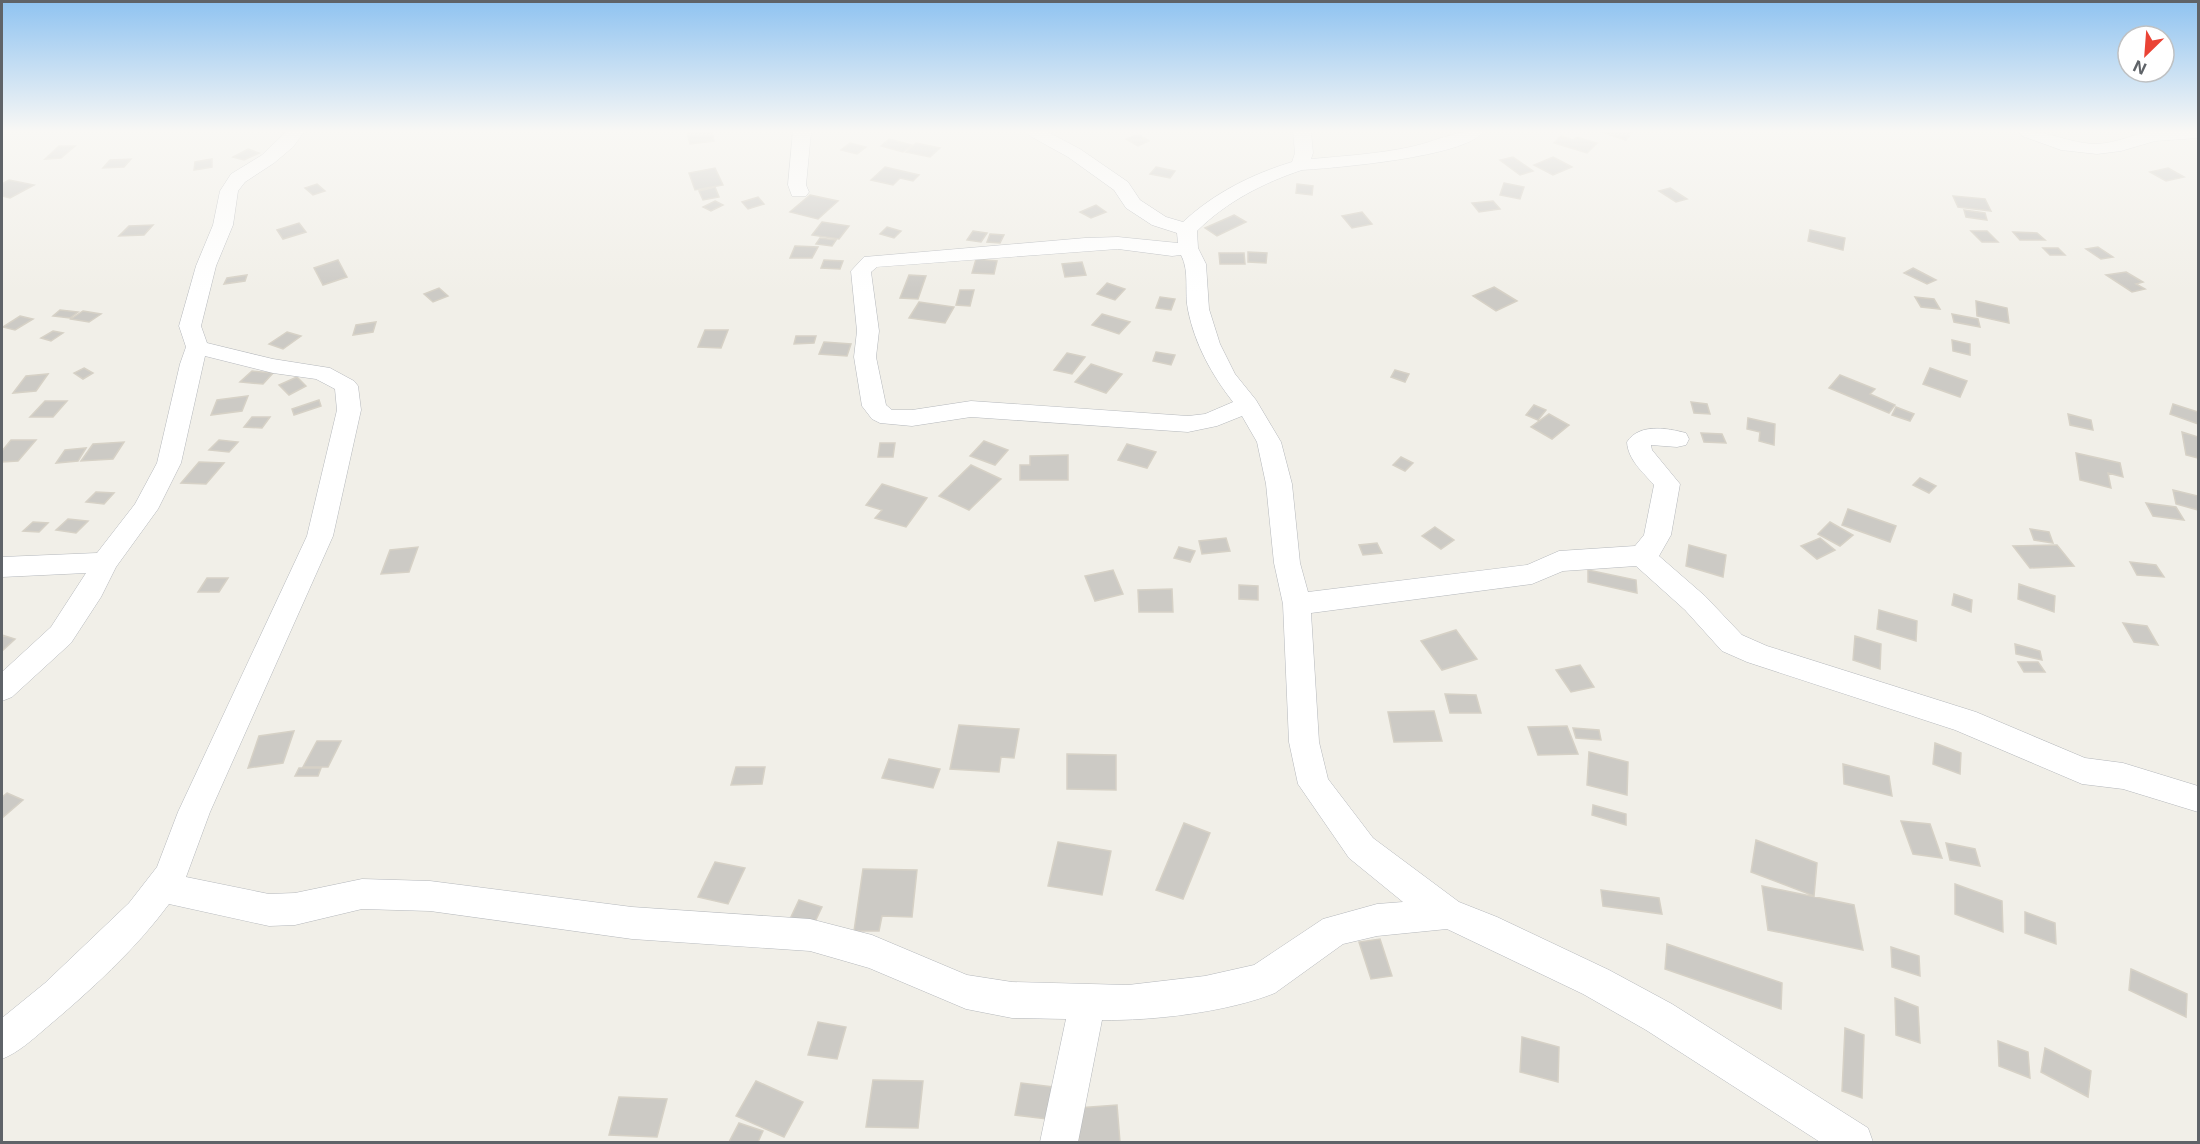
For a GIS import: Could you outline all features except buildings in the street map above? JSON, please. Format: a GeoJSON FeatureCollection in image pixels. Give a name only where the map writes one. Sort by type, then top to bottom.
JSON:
{"type":"FeatureCollection","features":[{"type":"Feature","properties":{"kind":"street"},"geometry":{"type":"LineString","coordinates":[[2,689],[61,635],[91,590],[105,562],[145,509],[169,463],[190,364],[197,347],[190,326],[206,266],[223,225],[229,191],[233,185]]}},
{"type":"Feature","properties":{"kind":"street"},"geometry":{"type":"LineString","coordinates":[[797,185],[799,192]]}},
{"type":"Feature","properties":{"kind":"street"},"geometry":{"type":"LineString","coordinates":[[1120,185],[1132,204],[1187,239],[1196,264],[1198,309],[1209,344],[1225,376],[1248,405],[1269,442],[1279,484],[1287,563],[1297,604],[1304,742],[1314,784],[1361,848],[1419,894],[1448,913],[1485,928],[1576,972],[1659,1017],[1854,1143]]}},
{"type":"Feature","properties":{"kind":"street"},"geometry":{"type":"LineString","coordinates":[[1154,249],[1187,239],[1210,211],[1250,185]]}},
{"type":"Feature","properties":{"kind":"street"},"geometry":{"type":"LineString","coordinates":[[1196,274],[1154,249],[1118,243],[872,261],[861,271],[868,331],[865,357],[874,406],[880,414],[888,418],[912,418],[971,409],[1188,424],[1209,421],[1248,405]]}},
{"type":"Feature","properties":{"kind":"street"},"geometry":{"type":"LineString","coordinates":[[2,1041],[58,995],[141,914],[171,876],[198,801],[320,536],[349,410],[346,386],[322,373],[273,366],[197,347]]}},
{"type":"Feature","properties":{"kind":"street"},"geometry":{"type":"LineString","coordinates":[[1297,604],[1532,574],[1559,561],[1630,558],[1641,555],[1652,548],[1667,484],[1640,452],[1640,442],[1644,438],[1652,437],[1677,439]]}},
{"type":"Feature","properties":{"kind":"street"},"geometry":{"type":"LineString","coordinates":[[1641,555],[1695,603],[1732,643],[1758,654],[1965,721],[2082,771],[2123,776],[2199,799]]}},
{"type":"Feature","properties":{"kind":"street"},"geometry":{"type":"LineString","coordinates":[[2,567],[105,562]]}},
{"type":"Feature","properties":{"kind":"street"},"geometry":{"type":"LineString","coordinates":[[162,887],[269,910],[295,909],[362,894],[430,896],[632,923],[810,935],[872,952],[966,992],[1012,1000],[1128,1003],[1205,993],[1262,981],[1335,930],[1377,920],[1448,913]]}},
{"type":"Feature","properties":{"kind":"street"},"geometry":{"type":"LineString","coordinates":[[1059,1143],[1088,1002]]}}]}
